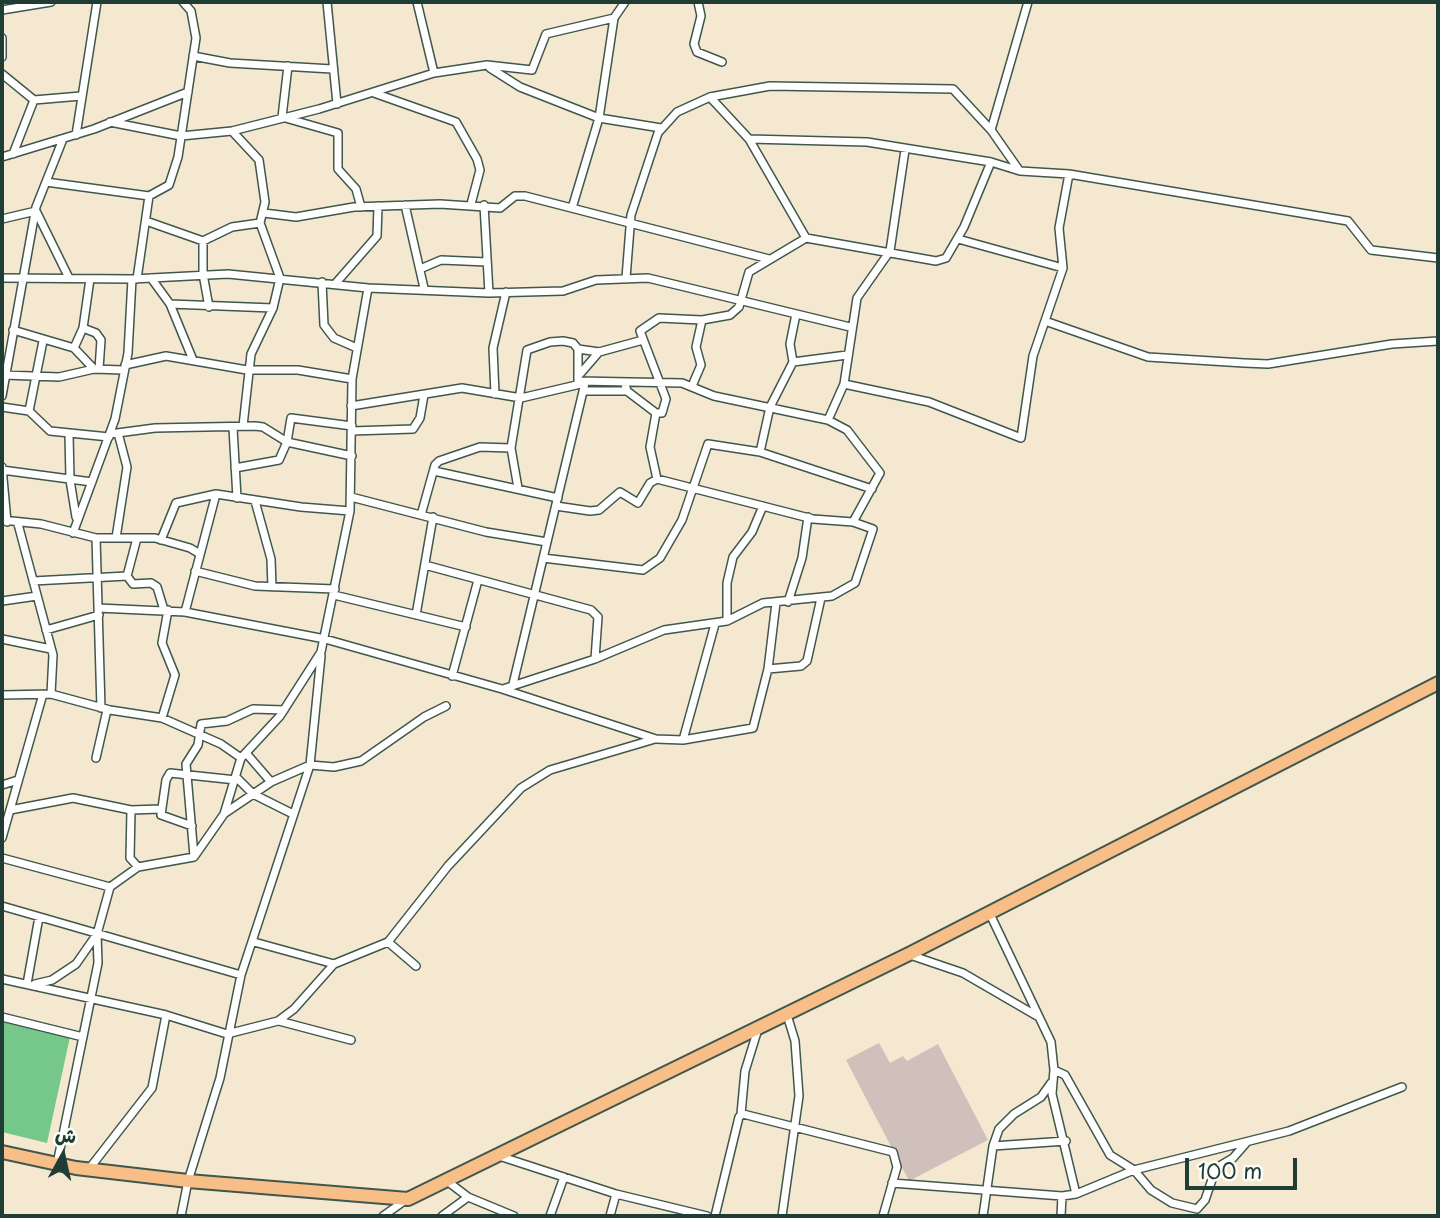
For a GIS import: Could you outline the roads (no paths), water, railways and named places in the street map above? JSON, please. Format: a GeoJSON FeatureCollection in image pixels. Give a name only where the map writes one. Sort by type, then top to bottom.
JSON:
{"type":"FeatureCollection","features":[{"type":"Feature","properties":{"kind":"highway"},"geometry":{"type":"LineString","coordinates":[[2,1152],[89,1169],[188,1181],[408,1199],[909,954],[1438,683]]}},
{"type":"Feature","properties":{"kind":"street"},"geometry":{"type":"LineString","coordinates":[[2,10],[51,2]]}},
{"type":"Feature","properties":{"kind":"street"},"geometry":{"type":"LineString","coordinates":[[76,135],[97,2]]}},
{"type":"Feature","properties":{"kind":"street"},"geometry":{"type":"LineString","coordinates":[[46,182],[149,195],[169,185],[181,136],[196,38],[191,11],[183,2]]}},
{"type":"Feature","properties":{"kind":"street"},"geometry":{"type":"LineString","coordinates":[[327,2],[337,104]]}},
{"type":"Feature","properties":{"kind":"street"},"geometry":{"type":"LineString","coordinates":[[417,2],[434,73]]}},
{"type":"Feature","properties":{"kind":"street"},"geometry":{"type":"LineString","coordinates":[[572,208],[599,118],[614,18],[625,2]]}},
{"type":"Feature","properties":{"kind":"street"},"geometry":{"type":"LineString","coordinates":[[698,2],[701,16],[694,44],[697,52],[722,62]]}},
{"type":"Feature","properties":{"kind":"street"},"geometry":{"type":"LineString","coordinates":[[991,130],[1028,2]]}},
{"type":"Feature","properties":{"kind":"street"},"geometry":{"type":"LineString","coordinates":[[110,122],[181,136],[232,131],[337,104],[434,73],[487,65],[532,70],[546,34],[614,18]]}},
{"type":"Feature","properties":{"kind":"street"},"geometry":{"type":"LineString","coordinates":[[2,38],[2,57]]}},
{"type":"Feature","properties":{"kind":"street"},"geometry":{"type":"LineString","coordinates":[[193,56],[230,63],[332,69]]}},
{"type":"Feature","properties":{"kind":"street"},"geometry":{"type":"LineString","coordinates":[[487,65],[520,87],[599,118],[661,128]]}},
{"type":"Feature","properties":{"kind":"street"},"geometry":{"type":"LineString","coordinates":[[282,117],[289,66]]}},
{"type":"Feature","properties":{"kind":"street"},"geometry":{"type":"LineString","coordinates":[[2,74],[34,100],[81,96]]}},
{"type":"Feature","properties":{"kind":"street"},"geometry":{"type":"LineString","coordinates":[[626,278],[630,223],[661,128],[677,112],[710,97],[770,86],[953,89],[991,130],[1020,171]]}},
{"type":"Feature","properties":{"kind":"street"},"geometry":{"type":"LineString","coordinates":[[2,157],[76,135],[188,92]]}},
{"type":"Feature","properties":{"kind":"street"},"geometry":{"type":"LineString","coordinates":[[374,93],[456,122],[480,170],[471,204]]}},
{"type":"Feature","properties":{"kind":"street"},"geometry":{"type":"LineString","coordinates":[[710,97],[749,139],[806,238]]}},
{"type":"Feature","properties":{"kind":"street"},"geometry":{"type":"LineString","coordinates":[[13,154],[34,100]]}},
{"type":"Feature","properties":{"kind":"street"},"geometry":{"type":"LineString","coordinates":[[282,117],[338,133],[338,169],[356,190],[361,207]]}},
{"type":"Feature","properties":{"kind":"street"},"geometry":{"type":"LineString","coordinates":[[232,131],[259,160],[264,213],[260,223],[280,278],[273,308],[254,346],[247,370],[243,426]]}},
{"type":"Feature","properties":{"kind":"street"},"geometry":{"type":"LineString","coordinates":[[2,396],[36,211],[63,139]]}},
{"type":"Feature","properties":{"kind":"street"},"geometry":{"type":"LineString","coordinates":[[749,139],[835,139],[991,162],[1020,171],[1069,174],[1349,221],[1371,250],[1438,258]]}},
{"type":"Feature","properties":{"kind":"street"},"geometry":{"type":"LineString","coordinates":[[828,420],[844,384],[850,327],[860,291],[890,251],[905,150]]}},
{"type":"Feature","properties":{"kind":"street"},"geometry":{"type":"LineString","coordinates":[[656,413],[665,409],[666,399],[640,331],[659,318],[702,320],[730,314],[738,309],[746,275],[806,238],[940,261],[946,258],[958,239],[991,162]]}},
{"type":"Feature","properties":{"kind":"street"},"geometry":{"type":"LineString","coordinates":[[844,384],[929,402],[1021,438],[1033,356],[1063,268],[1059,228],[1069,174]]}},
{"type":"Feature","properties":{"kind":"street"},"geometry":{"type":"LineString","coordinates":[[73,533],[76,519],[113,435],[149,195]]}},
{"type":"Feature","properties":{"kind":"street"},"geometry":{"type":"LineString","coordinates":[[264,213],[296,217],[378,206],[471,204],[504,207],[515,196],[525,196],[769,259]]}},
{"type":"Feature","properties":{"kind":"street"},"geometry":{"type":"LineString","coordinates":[[405,205],[424,288]]}},
{"type":"Feature","properties":{"kind":"street"},"geometry":{"type":"LineString","coordinates":[[484,205],[489,293]]}},
{"type":"Feature","properties":{"kind":"street"},"geometry":{"type":"LineString","coordinates":[[335,284],[377,236],[378,206]]}},
{"type":"Feature","properties":{"kind":"street"},"geometry":{"type":"LineString","coordinates":[[2,219],[36,211]]}},
{"type":"Feature","properties":{"kind":"street"},"geometry":{"type":"LineString","coordinates":[[36,211],[69,278]]}},
{"type":"Feature","properties":{"kind":"street"},"geometry":{"type":"LineString","coordinates":[[146,221],[203,241],[232,227],[260,223]]}},
{"type":"Feature","properties":{"kind":"street"},"geometry":{"type":"LineString","coordinates":[[958,239],[1063,268]]}},
{"type":"Feature","properties":{"kind":"street"},"geometry":{"type":"LineString","coordinates":[[203,241],[203,274],[209,307]]}},
{"type":"Feature","properties":{"kind":"street"},"geometry":{"type":"LineString","coordinates":[[420,269],[441,260],[487,262]]}},
{"type":"Feature","properties":{"kind":"street"},"geometry":{"type":"LineString","coordinates":[[2,278],[135,279],[203,274],[280,278],[368,288],[424,288],[489,293],[563,291],[596,280],[626,278],[669,282],[740,302],[850,327]]}},
{"type":"Feature","properties":{"kind":"street"},"geometry":{"type":"LineString","coordinates":[[151,278],[170,304],[193,360]]}},
{"type":"Feature","properties":{"kind":"street"},"geometry":{"type":"LineString","coordinates":[[74,348],[83,328],[90,279]]}},
{"type":"Feature","properties":{"kind":"street"},"geometry":{"type":"LineString","coordinates":[[322,282],[324,325],[334,338],[357,348]]}},
{"type":"Feature","properties":{"kind":"street"},"geometry":{"type":"LineString","coordinates":[[181,1216],[188,1181],[220,1078],[241,975],[310,765],[321,652],[350,511],[352,379],[368,288]]}},
{"type":"Feature","properties":{"kind":"street"},"geometry":{"type":"LineString","coordinates":[[495,394],[493,348],[506,292]]}},
{"type":"Feature","properties":{"kind":"street"},"geometry":{"type":"LineString","coordinates":[[170,304],[273,308]]}},
{"type":"Feature","properties":{"kind":"street"},"geometry":{"type":"LineString","coordinates":[[760,453],[770,407],[793,362],[790,344],[796,314]]}},
{"type":"Feature","properties":{"kind":"street"},"geometry":{"type":"LineString","coordinates":[[692,386],[701,365],[696,346],[702,320]]}},
{"type":"Feature","properties":{"kind":"street"},"geometry":{"type":"LineString","coordinates":[[1045,321],[1148,357],[1244,363],[1268,364],[1392,344],[1438,341]]}},
{"type":"Feature","properties":{"kind":"street"},"geometry":{"type":"LineString","coordinates":[[83,328],[96,333],[101,340],[97,369]]}},
{"type":"Feature","properties":{"kind":"street"},"geometry":{"type":"LineString","coordinates":[[13,330],[74,348],[97,369]]}},
{"type":"Feature","properties":{"kind":"street"},"geometry":{"type":"LineString","coordinates":[[519,488],[511,448],[521,398],[523,359],[527,350],[550,342],[570,342],[578,349],[599,352],[643,340]]}},
{"type":"Feature","properties":{"kind":"street"},"geometry":{"type":"LineString","coordinates":[[29,411],[43,341]]}},
{"type":"Feature","properties":{"kind":"street"},"geometry":{"type":"LineString","coordinates":[[578,349],[582,382]]}},
{"type":"Feature","properties":{"kind":"street"},"geometry":{"type":"LineString","coordinates":[[513,684],[557,502],[582,382],[599,352]]}},
{"type":"Feature","properties":{"kind":"street"},"geometry":{"type":"LineString","coordinates":[[793,362],[847,355]]}},
{"type":"Feature","properties":{"kind":"street"},"geometry":{"type":"LineString","coordinates":[[4,375],[59,377],[97,369],[124,367],[166,356],[247,370],[298,370],[352,379]]}},
{"type":"Feature","properties":{"kind":"street"},"geometry":{"type":"LineString","coordinates":[[351,406],[462,387],[521,398],[582,382],[626,388],[660,381],[692,386],[714,396],[828,420],[847,430],[880,476],[853,522]]}},
{"type":"Feature","properties":{"kind":"street"},"geometry":{"type":"LineString","coordinates":[[626,388],[656,413]]}},
{"type":"Feature","properties":{"kind":"street"},"geometry":{"type":"LineString","coordinates":[[235,468],[279,460],[287,442],[290,422],[294,417],[352,428],[413,429],[420,418],[424,395]]}},
{"type":"Feature","properties":{"kind":"street"},"geometry":{"type":"LineString","coordinates":[[2,407],[29,411],[50,431],[69,435],[113,435],[155,428],[263,427],[287,442],[352,456]]}},
{"type":"Feature","properties":{"kind":"street"},"geometry":{"type":"LineString","coordinates":[[656,413],[650,447],[657,479]]}},
{"type":"Feature","properties":{"kind":"street"},"geometry":{"type":"LineString","coordinates":[[233,428],[237,498]]}},
{"type":"Feature","properties":{"kind":"street"},"geometry":{"type":"LineString","coordinates":[[69,435],[70,480],[76,519]]}},
{"type":"Feature","properties":{"kind":"street"},"geometry":{"type":"LineString","coordinates":[[113,435],[127,467],[116,538]]}},
{"type":"Feature","properties":{"kind":"street"},"geometry":{"type":"LineString","coordinates":[[543,558],[643,570],[660,558],[682,520],[691,486],[708,444],[760,453],[872,489]]}},
{"type":"Feature","properties":{"kind":"street"},"geometry":{"type":"LineString","coordinates":[[422,514],[439,461],[480,447],[511,448]]}},
{"type":"Feature","properties":{"kind":"street"},"geometry":{"type":"LineString","coordinates":[[434,471],[519,488],[590,511],[599,510],[620,492],[638,503],[650,483],[657,479],[808,517],[853,522],[873,529],[857,579],[852,586],[821,598],[752,607],[727,621],[715,624],[664,630],[596,659],[502,689]]}},
{"type":"Feature","properties":{"kind":"street"},"geometry":{"type":"LineString","coordinates":[[92,482],[2,473],[4,521],[41,524],[96,538],[162,540],[201,550]]}},
{"type":"Feature","properties":{"kind":"street"},"geometry":{"type":"LineString","coordinates":[[162,540],[176,503],[216,494],[350,511]]}},
{"type":"Feature","properties":{"kind":"street"},"geometry":{"type":"LineString","coordinates":[[185,612],[216,494]]}},
{"type":"Feature","properties":{"kind":"street"},"geometry":{"type":"LineString","coordinates":[[351,497],[486,532],[547,542]]}},
{"type":"Feature","properties":{"kind":"street"},"geometry":{"type":"LineString","coordinates":[[255,501],[271,559],[272,587]]}},
{"type":"Feature","properties":{"kind":"street"},"geometry":{"type":"LineString","coordinates":[[727,621],[726,592],[733,557],[752,532],[763,506]]}},
{"type":"Feature","properties":{"kind":"street"},"geometry":{"type":"LineString","coordinates":[[416,615],[433,517]]}},
{"type":"Feature","properties":{"kind":"street"},"geometry":{"type":"LineString","coordinates":[[788,602],[803,558],[808,517]]}},
{"type":"Feature","properties":{"kind":"street"},"geometry":{"type":"LineString","coordinates":[[2,838],[47,694],[51,649],[18,524]]}},
{"type":"Feature","properties":{"kind":"street"},"geometry":{"type":"LineString","coordinates":[[96,538],[104,709],[96,758]]}},
{"type":"Feature","properties":{"kind":"street"},"geometry":{"type":"LineString","coordinates":[[127,576],[137,538]]}},
{"type":"Feature","properties":{"kind":"street"},"geometry":{"type":"LineString","coordinates":[[425,565],[535,594],[596,614],[596,659]]}},
{"type":"Feature","properties":{"kind":"street"},"geometry":{"type":"LineString","coordinates":[[195,571],[255,586],[334,592],[466,627]]}},
{"type":"Feature","properties":{"kind":"street"},"geometry":{"type":"LineString","coordinates":[[33,581],[127,576]]}},
{"type":"Feature","properties":{"kind":"street"},"geometry":{"type":"LineString","coordinates":[[127,576],[133,584],[151,583],[157,587],[164,610],[162,643],[175,675],[162,718]]}},
{"type":"Feature","properties":{"kind":"street"},"geometry":{"type":"LineString","coordinates":[[452,676],[478,580]]}},
{"type":"Feature","properties":{"kind":"street"},"geometry":{"type":"LineString","coordinates":[[2,601],[37,596]]}},
{"type":"Feature","properties":{"kind":"street"},"geometry":{"type":"LineString","coordinates":[[768,669],[801,666],[807,661],[821,598]]}},
{"type":"Feature","properties":{"kind":"street"},"geometry":{"type":"LineString","coordinates":[[46,630],[98,612],[185,612],[324,639],[502,689],[656,738],[683,740],[753,728],[768,669],[776,603]]}},
{"type":"Feature","properties":{"kind":"street"},"geometry":{"type":"LineString","coordinates":[[683,740],[715,624]]}},
{"type":"Feature","properties":{"kind":"street"},"geometry":{"type":"LineString","coordinates":[[2,639],[51,649]]}},
{"type":"Feature","properties":{"kind":"street"},"geometry":{"type":"LineString","coordinates":[[57,1164],[98,963],[97,934],[110,887],[138,867],[194,857],[224,814],[243,756],[284,710],[321,652]]}},
{"type":"Feature","properties":{"kind":"street"},"geometry":{"type":"LineString","coordinates":[[2,695],[47,694],[104,709],[162,718],[243,756],[271,782]]}},
{"type":"Feature","properties":{"kind":"street"},"geometry":{"type":"LineString","coordinates":[[224,814],[271,782],[310,765],[334,767],[360,761],[424,717],[446,706]]}},
{"type":"Feature","properties":{"kind":"street"},"geometry":{"type":"LineString","coordinates":[[194,857],[187,760],[198,745],[201,724],[227,721],[257,709],[284,710]]}},
{"type":"Feature","properties":{"kind":"street"},"geometry":{"type":"LineString","coordinates":[[2,979],[166,1016],[227,1034],[278,1021],[294,1009],[334,964],[388,942],[448,866],[521,788],[550,770],[656,738]]}},
{"type":"Feature","properties":{"kind":"street"},"geometry":{"type":"LineString","coordinates":[[192,826],[164,818],[159,809],[170,774],[236,779],[253,794],[293,814]]}},
{"type":"Feature","properties":{"kind":"street"},"geometry":{"type":"LineString","coordinates":[[2,785],[18,780]]}},
{"type":"Feature","properties":{"kind":"street"},"geometry":{"type":"LineString","coordinates":[[10,810],[73,799],[131,810],[159,809]]}},
{"type":"Feature","properties":{"kind":"street"},"geometry":{"type":"LineString","coordinates":[[131,810],[130,858],[138,867]]}},
{"type":"Feature","properties":{"kind":"street"},"geometry":{"type":"LineString","coordinates":[[2,858],[110,887]]}},
{"type":"Feature","properties":{"kind":"street"},"geometry":{"type":"LineString","coordinates":[[2,906],[241,975]]}},
{"type":"Feature","properties":{"kind":"street"},"geometry":{"type":"LineString","coordinates":[[989,912],[1051,1042],[1054,1070],[1052,1082],[1076,1194]]}},
{"type":"Feature","properties":{"kind":"street"},"geometry":{"type":"LineString","coordinates":[[29,985],[39,917]]}},
{"type":"Feature","properties":{"kind":"street"},"geometry":{"type":"LineString","coordinates":[[29,985],[52,980],[76,964],[97,934]]}},
{"type":"Feature","properties":{"kind":"street"},"geometry":{"type":"LineString","coordinates":[[254,942],[334,964]]}},
{"type":"Feature","properties":{"kind":"street"},"geometry":{"type":"LineString","coordinates":[[388,942],[416,966]]}},
{"type":"Feature","properties":{"kind":"street"},"geometry":{"type":"LineString","coordinates":[[909,954],[963,973],[1038,1017]]}},
{"type":"Feature","properties":{"kind":"street"},"geometry":{"type":"LineString","coordinates":[[782,1216],[799,1096],[796,1051],[787,1015]]}},
{"type":"Feature","properties":{"kind":"street"},"geometry":{"type":"LineString","coordinates":[[89,1169],[152,1088],[166,1016]]}},
{"type":"Feature","properties":{"kind":"street"},"geometry":{"type":"LineString","coordinates":[[2,1017],[83,1037]]}},
{"type":"Feature","properties":{"kind":"street"},"geometry":{"type":"LineString","coordinates":[[278,1021],[351,1040]]}},
{"type":"Feature","properties":{"kind":"street"},"geometry":{"type":"LineString","coordinates":[[715,1216],[741,1114],[745,1071],[758,1028]]}},
{"type":"Feature","properties":{"kind":"street"},"geometry":{"type":"LineString","coordinates":[[1054,1070],[1065,1075],[1110,1155],[1135,1170],[1151,1190],[1172,1203],[1197,1209],[1205,1200],[1216,1168],[1233,1158],[1248,1141]]}},
{"type":"Feature","properties":{"kind":"street"},"geometry":{"type":"LineString","coordinates":[[983,1216],[989,1189],[993,1146],[999,1129],[1014,1114],[1041,1097],[1052,1082]]}},
{"type":"Feature","properties":{"kind":"street"},"geometry":{"type":"LineString","coordinates":[[892,1183],[1062,1196],[1076,1194],[1135,1170],[1289,1131],[1402,1087]]}},
{"type":"Feature","properties":{"kind":"street"},"geometry":{"type":"LineString","coordinates":[[741,1114],[796,1125],[893,1152],[897,1162],[883,1216]]}},
{"type":"Feature","properties":{"kind":"street"},"geometry":{"type":"LineString","coordinates":[[993,1146],[1066,1141]]}},
{"type":"Feature","properties":{"kind":"street"},"geometry":{"type":"LineString","coordinates":[[499,1156],[616,1194],[706,1216]]}},
{"type":"Feature","properties":{"kind":"street"},"geometry":{"type":"LineString","coordinates":[[550,1216],[564,1177]]}},
{"type":"Feature","properties":{"kind":"street"},"geometry":{"type":"LineString","coordinates":[[447,1181],[467,1197],[514,1216]]}},
{"type":"Feature","properties":{"kind":"street"},"geometry":{"type":"LineString","coordinates":[[610,1216],[616,1194]]}},
{"type":"Feature","properties":{"kind":"street"},"geometry":{"type":"LineString","coordinates":[[1061,1216],[1062,1196]]}},
{"type":"Feature","properties":{"kind":"street"},"geometry":{"type":"LineString","coordinates":[[442,1216],[467,1197]]}},
{"type":"Feature","properties":{"kind":"street"},"geometry":{"type":"LineString","coordinates":[[387,1215],[408,1199]]}},
{"type":"Feature","properties":{"kind":"street"},"geometry":{"type":"LineString","coordinates":[[491,1216],[493,1208]]}}]}
